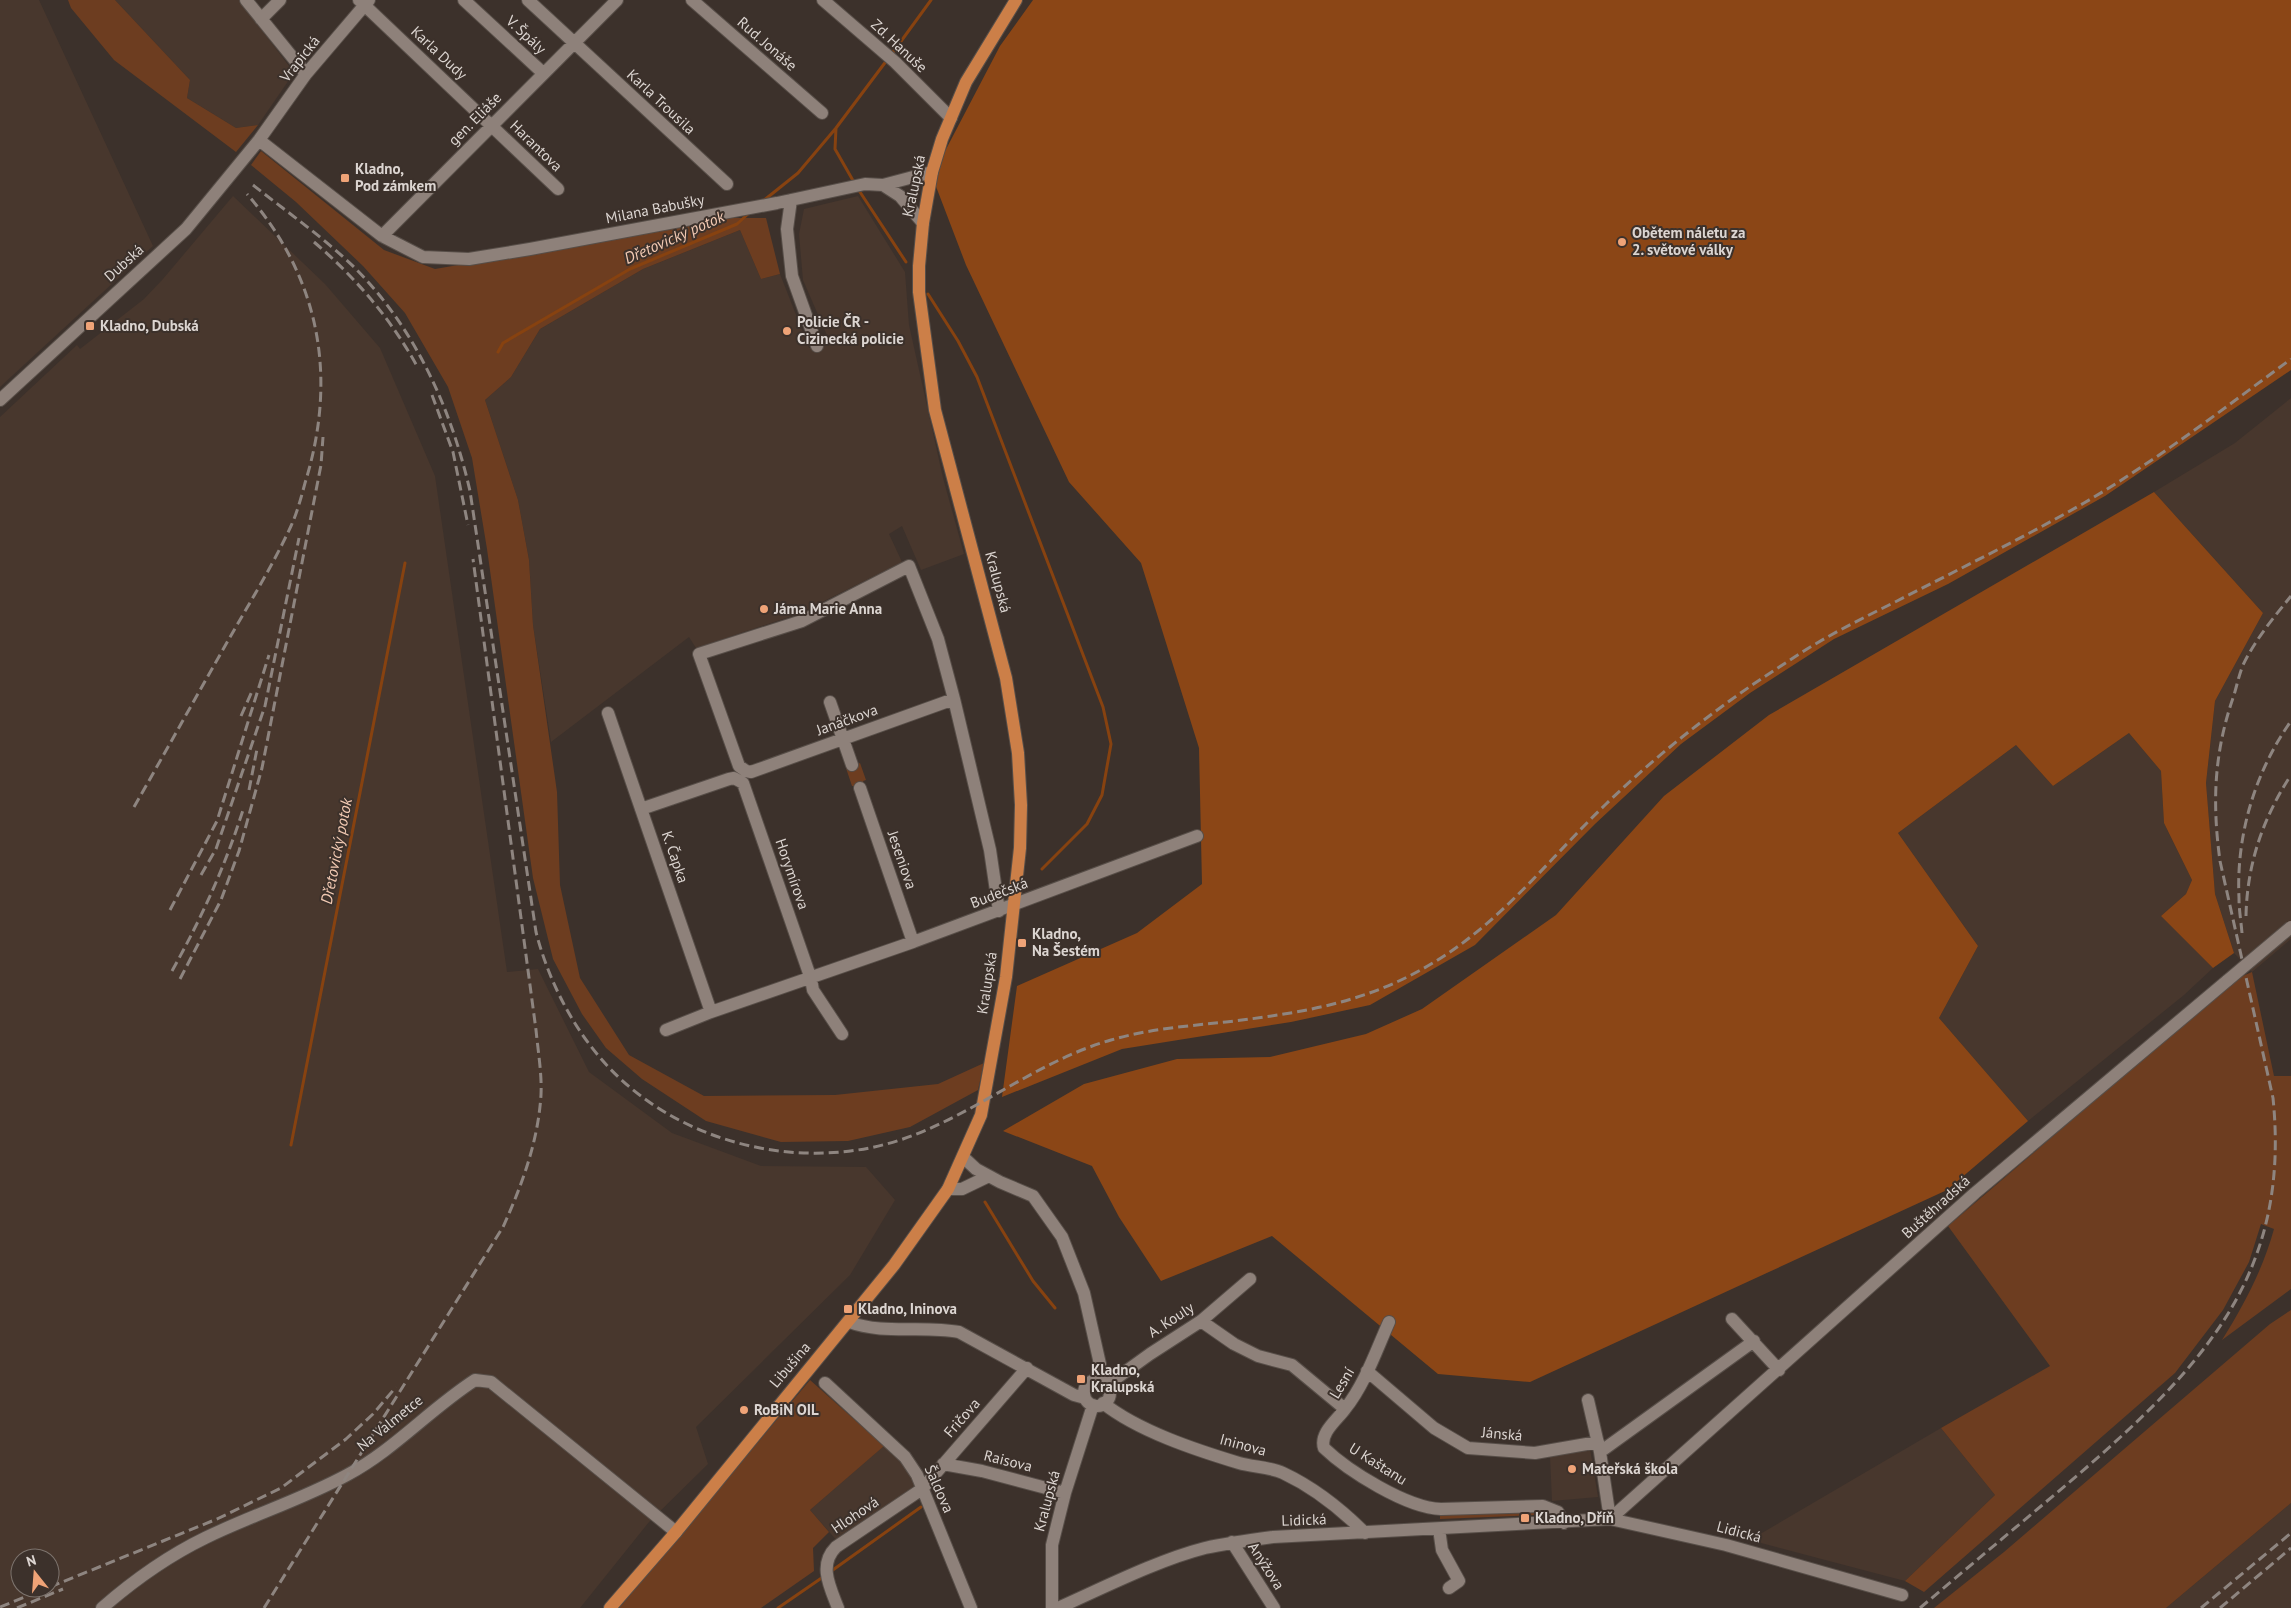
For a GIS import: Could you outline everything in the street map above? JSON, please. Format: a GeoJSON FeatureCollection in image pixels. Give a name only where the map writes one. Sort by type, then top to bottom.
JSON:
{"type":"FeatureCollection","features":[{"type":"Feature","properties":{"kind":"main road","name":"Kralupská"},"geometry":{"type":"LineString","coordinates":[[963,1157],[982,1115],[1006,977],[1020,848],[1021,805],[1018,752],[1006,678],[935,410],[919,292],[923,223],[932,172],[966,82],[1016,0]]}},
{"type":"Feature","properties":{"kind":"main road","name":"Libušina"},"geometry":{"type":"LineString","coordinates":[[610,1608],[676,1532],[894,1265],[948,1189],[963,1157]]}},
{"type":"Feature","properties":{"kind":"street"},"geometry":{"type":"LineString","coordinates":[[246,0],[306,74]]}},
{"type":"Feature","properties":{"kind":"street"},"geometry":{"type":"LineString","coordinates":[[261,19],[280,0]]}},
{"type":"Feature","properties":{"kind":"street","name":"V. Špály"},"geometry":{"type":"LineString","coordinates":[[464,0],[542,73]]}},
{"type":"Feature","properties":{"kind":"street","name":"Karla Trousila"},"geometry":{"type":"LineString","coordinates":[[528,0],[727,184]]}},
{"type":"Feature","properties":{"kind":"street","name":"gen. Eliáše"},"geometry":{"type":"LineString","coordinates":[[382,236],[542,73],[617,0]]}},
{"type":"Feature","properties":{"kind":"street","name":"Rud. Jonáše"},"geometry":{"type":"LineString","coordinates":[[692,0],[822,113]]}},
{"type":"Feature","properties":{"kind":"street","name":"Zd. Hanuše"},"geometry":{"type":"LineString","coordinates":[[823,0],[895,62],[951,118]]}},
{"type":"Feature","properties":{"kind":"street","name":"Vrapická"},"geometry":{"type":"LineString","coordinates":[[259,140],[306,74],[364,2]]}},
{"type":"Feature","properties":{"kind":"street","name":"Karla Dudy"},"geometry":{"type":"LineString","coordinates":[[364,2],[492,125]]}},
{"type":"Feature","properties":{"kind":"street","name":"Harantova"},"geometry":{"type":"LineString","coordinates":[[492,125],[558,190]]}},
{"type":"Feature","properties":{"kind":"street"},"geometry":{"type":"LineString","coordinates":[[259,140],[382,236]]}},
{"type":"Feature","properties":{"kind":"street","name":"Dubská"},"geometry":{"type":"LineString","coordinates":[[0,400],[186,229],[259,140]]}},
{"type":"Feature","properties":{"kind":"street","name":"Milana Babušky"},"geometry":{"type":"LineString","coordinates":[[382,236],[423,258],[469,259],[777,203],[864,184],[884,185],[932,172]]}},
{"type":"Feature","properties":{"kind":"street"},"geometry":{"type":"LineString","coordinates":[[884,185],[900,196],[923,223]]}},
{"type":"Feature","properties":{"kind":"street"},"geometry":{"type":"LineString","coordinates":[[791,200],[787,230],[792,276],[817,346]]}},
{"type":"Feature","properties":{"kind":"street","name":"Janáčkova"},"geometry":{"type":"LineString","coordinates":[[909,566],[938,639],[954,699],[751,772],[739,766],[699,654],[802,620],[909,566]]}},
{"type":"Feature","properties":{"kind":"street"},"geometry":{"type":"LineString","coordinates":[[954,699],[990,850],[999,910]]}},
{"type":"Feature","properties":{"kind":"street"},"geometry":{"type":"LineString","coordinates":[[830,702],[852,765]]}},
{"type":"Feature","properties":{"kind":"street","name":"K. Čapka"},"geometry":{"type":"LineString","coordinates":[[608,713],[711,1012]]}},
{"type":"Feature","properties":{"kind":"street","name":"Horymírova"},"geometry":{"type":"LineString","coordinates":[[641,809],[729,779],[740,780],[745,786],[811,979]]}},
{"type":"Feature","properties":{"kind":"street","name":"Jeseniova"},"geometry":{"type":"LineString","coordinates":[[860,788],[913,942]]}},
{"type":"Feature","properties":{"kind":"street","name":"Budečská"},"geometry":{"type":"LineString","coordinates":[[666,1030],[711,1012],[811,979],[913,942],[1197,836]]}},
{"type":"Feature","properties":{"kind":"street","name":"Buštěhradská"},"geometry":{"type":"LineString","coordinates":[[1610,1519],[1975,1193],[2291,927]]}},
{"type":"Feature","properties":{"kind":"street"},"geometry":{"type":"LineString","coordinates":[[811,979],[813,990],[842,1034]]}},
{"type":"Feature","properties":{"kind":"street"},"geometry":{"type":"LineString","coordinates":[[963,1157],[989,1176],[1033,1196],[1062,1237],[1084,1293],[1100,1364],[1102,1382],[1109,1397],[1094,1402],[1084,1394],[1086,1385],[1089,1382],[1102,1382]]}},
{"type":"Feature","properties":{"kind":"street"},"geometry":{"type":"LineString","coordinates":[[948,1189],[962,1189],[989,1176]]}},
{"type":"Feature","properties":{"kind":"street","name":"A. Kouly"},"geometry":{"type":"LineString","coordinates":[[1102,1382],[1201,1321],[1250,1279]]}},
{"type":"Feature","properties":{"kind":"street"},"geometry":{"type":"LineString","coordinates":[[1732,1319],[1779,1370]]}},
{"type":"Feature","properties":{"kind":"street"},"geometry":{"type":"LineString","coordinates":[[1201,1321],[1234,1344],[1258,1356],[1292,1365],[1345,1410]]}},
{"type":"Feature","properties":{"kind":"street","name":"Ininova"},"geometry":{"type":"LineString","coordinates":[[849,1322],[870,1328],[938,1328],[959,1332],[1074,1395],[1094,1402],[1118,1415],[1188,1446],[1240,1463],[1281,1472],[1321,1494],[1365,1533]]}},
{"type":"Feature","properties":{"kind":"street","name":"Lesní"},"geometry":{"type":"LineString","coordinates":[[1331,1453],[1324,1448],[1323,1439],[1335,1420],[1345,1410],[1368,1371],[1389,1322]]}},
{"type":"Feature","properties":{"kind":"street","name":"Jánská"},"geometry":{"type":"LineString","coordinates":[[1368,1371],[1434,1428],[1468,1448],[1535,1453],[1599,1447],[1754,1341]]}},
{"type":"Feature","properties":{"kind":"street","name":"Fričova"},"geometry":{"type":"LineString","coordinates":[[922,1489],[1027,1368]]}},
{"type":"Feature","properties":{"kind":"street","name":"Na Valmetce"},"geometry":{"type":"LineString","coordinates":[[102,1608],[132,1581],[204,1538],[308,1495],[362,1466],[448,1397],[475,1380],[491,1382],[676,1532]]}},
{"type":"Feature","properties":{"kind":"street","name":"Šaldova"},"geometry":{"type":"LineString","coordinates":[[825,1383],[905,1457],[917,1475],[971,1608]]}},
{"type":"Feature","properties":{"kind":"street"},"geometry":{"type":"LineString","coordinates":[[1588,1400],[1609,1501],[1610,1519]]}},
{"type":"Feature","properties":{"kind":"street","name":"Kralupská"},"geometry":{"type":"LineString","coordinates":[[1052,1608],[1052,1545],[1065,1493],[1094,1402]]}},
{"type":"Feature","properties":{"kind":"street","name":"U Kaštanu"},"geometry":{"type":"LineString","coordinates":[[1331,1453],[1378,1486],[1424,1507],[1438,1509],[1543,1506],[1558,1512],[1564,1523]]}},
{"type":"Feature","properties":{"kind":"street","name":"Raisova"},"geometry":{"type":"LineString","coordinates":[[943,1464],[982,1471],[1065,1493]]}},
{"type":"Feature","properties":{"kind":"street","name":"Hlohová"},"geometry":{"type":"LineString","coordinates":[[838,1608],[826,1572],[829,1553],[922,1489]]}},
{"type":"Feature","properties":{"kind":"street","name":"Lidická"},"geometry":{"type":"LineString","coordinates":[[1058,1608],[1173,1559],[1203,1548],[1232,1542],[1273,1537],[1564,1523],[1610,1519],[1726,1545],[1902,1595]]}},
{"type":"Feature","properties":{"kind":"street"},"geometry":{"type":"LineString","coordinates":[[1439,1529],[1442,1550],[1459,1581],[1449,1588]]}},
{"type":"Feature","properties":{"kind":"street","name":"Anýžova"},"geometry":{"type":"LineString","coordinates":[[1232,1542],[1274,1608]]}},
{"type":"Feature","properties":{"kind":"shaded area"},"geometry":{"type":"Polygon","coordinates":[[[0,0],[39,0],[153,246],[0,387],[0,0]]]}},
{"type":"Feature","properties":{"kind":"shaded area"},"geometry":{"type":"Polygon","coordinates":[[[68,0],[115,0],[190,80],[187,98],[236,128],[258,125],[236,152],[114,60],[71,8],[68,0]]]}},
{"type":"Feature","properties":{"kind":"shaded area"},"geometry":{"type":"Polygon","coordinates":[[[115,0],[239,0],[289,66],[291,77],[258,125],[236,128],[187,98],[190,80],[115,0]]]}},
{"type":"Feature","properties":{"kind":"shaded area"},"geometry":{"type":"Polygon","coordinates":[[[1033,0],[2291,0],[2291,370],[2105,496],[1948,584],[1834,639],[1750,693],[1681,744],[1595,824],[1475,945],[1370,1005],[1291,1022],[1122,1049],[1002,1097],[1017,986],[1137,933],[1202,884],[1199,748],[1141,563],[1069,482],[966,265],[932,176],[1000,46],[1033,0]]]}},
{"type":"Feature","properties":{"kind":"shaded area"},"geometry":{"type":"Polygon","coordinates":[[[261,151],[384,250],[435,269],[731,218],[766,218],[780,274],[761,279],[740,230],[643,269],[540,329],[511,377],[485,400],[518,500],[529,560],[533,625],[557,792],[560,885],[580,978],[629,1055],[704,1096],[835,1095],[938,1084],[984,1063],[978,1090],[910,1127],[848,1141],[781,1142],[706,1121],[642,1079],[606,1048],[582,1014],[553,959],[533,878],[487,549],[472,458],[448,387],[405,313],[363,266],[296,202],[251,165],[261,151]]]}},
{"type":"Feature","properties":{"kind":"shaded area"},"geometry":{"type":"Polygon","coordinates":[[[233,196],[325,284],[380,348],[435,476],[507,972],[538,969],[589,1072],[672,1133],[761,1166],[866,1167],[895,1200],[850,1275],[696,1427],[708,1464],[649,1522],[580,1608],[0,1608],[0,417],[77,345],[80,349],[144,299],[233,196]]]}},
{"type":"Feature","properties":{"kind":"shaded area"},"geometry":{"type":"Polygon","coordinates":[[[858,196],[905,272],[909,325],[943,478],[964,554],[921,570],[902,526],[889,534],[902,562],[798,614],[696,648],[689,637],[551,742],[533,625],[529,560],[518,500],[485,400],[511,377],[540,329],[643,269],[740,230],[761,279],[780,274],[809,348],[829,340],[803,280],[799,234],[804,209],[858,196]]]}},
{"type":"Feature","properties":{"kind":"shaded area"},"geometry":{"type":"Polygon","coordinates":[[[2291,398],[2291,939],[2252,972],[2234,953],[2215,894],[2206,783],[2215,701],[2263,613],[2154,492],[2235,443],[2291,398]]]}},
{"type":"Feature","properties":{"kind":"shaded area"},"geometry":{"type":"Polygon","coordinates":[[[2154,492],[2263,613],[2215,701],[2206,783],[2215,894],[2234,953],[2213,968],[2161,916],[2186,894],[2192,880],[2164,823],[2161,771],[2129,733],[2053,786],[2016,745],[1898,833],[1978,946],[1939,1018],[2028,1121],[1947,1190],[1530,1382],[1438,1374],[1272,1236],[1161,1281],[1119,1217],[1092,1166],[1003,1131],[1084,1084],[1177,1059],[1270,1057],[1366,1034],[1422,1009],[1556,915],[1664,796],[1769,715],[2154,492]]]}},
{"type":"Feature","properties":{"kind":"shaded area"},"geometry":{"type":"Polygon","coordinates":[[[2129,733],[2161,771],[2164,823],[2192,880],[2186,894],[2161,916],[2213,968],[2184,995],[2028,1121],[1939,1018],[1978,946],[1898,833],[2016,745],[2053,786],[2129,733]]]}},
{"type":"Feature","properties":{"kind":"shaded area"},"geometry":{"type":"Polygon","coordinates":[[[860,763],[866,780],[863,781],[871,805],[861,786],[852,786],[846,768],[860,763]]]}},
{"type":"Feature","properties":{"kind":"shaded area"},"geometry":{"type":"Polygon","coordinates":[[[2252,972],[2274,1076],[2291,1076],[2291,1289],[2222,1340],[2252,1286],[2270,1244],[2274,1229],[2261,1224],[2249,1262],[2223,1310],[2175,1373],[1924,1592],[1905,1581],[1995,1495],[1941,1428],[2050,1366],[1948,1226],[2238,978],[2252,972]]]}},
{"type":"Feature","properties":{"kind":"shaded area"},"geometry":{"type":"Polygon","coordinates":[[[2291,1310],[2291,1503],[2166,1608],[1934,1608],[2004,1552],[2270,1324],[2291,1310]]]}},
{"type":"Feature","properties":{"kind":"shaded area"},"geometry":{"type":"Polygon","coordinates":[[[810,1380],[884,1446],[810,1510],[829,1532],[813,1548],[814,1571],[761,1608],[619,1608],[810,1380]]]}},
{"type":"Feature","properties":{"kind":"shaded area"},"geometry":{"type":"Polygon","coordinates":[[[1941,1428],[1995,1495],[1905,1581],[1750,1540],[1941,1428]]]}},
{"type":"Feature","properties":{"kind":"shaded area"},"geometry":{"type":"Polygon","coordinates":[[[886,1444],[901,1459],[918,1489],[838,1542],[810,1510],[886,1444]]]}},
{"type":"Feature","properties":{"kind":"shaded area","name":"Mateřská škola"},"geometry":{"type":"Polygon","coordinates":[[[1590,1449],[1598,1497],[1552,1501],[1550,1456],[1590,1449]]]}},
{"type":"Feature","properties":{"kind":"shaded area"},"geometry":{"type":"Polygon","coordinates":[[[2291,1503],[2291,1608],[2166,1608],[2291,1503]]]}},
{"type":"Feature","properties":{"kind":"shaded area"},"geometry":{"type":"Polygon","coordinates":[[[1535,1510],[1535,1515],[1440,1519],[1440,1513],[1535,1510]]]}},
{"type":"Feature","properties":{"kind":"waterway","name":"Dřetovický potok"},"geometry":{"type":"LineString","coordinates":[[891,55],[931,0]]}},
{"type":"Feature","properties":{"kind":"waterway","name":"Dřetovický potok"},"geometry":{"type":"LineString","coordinates":[[763,201],[798,173],[836,128],[887,60]]}},
{"type":"Feature","properties":{"kind":"waterway"},"geometry":{"type":"LineString","coordinates":[[836,128],[835,149],[855,184]]}},
{"type":"Feature","properties":{"kind":"waterway"},"geometry":{"type":"LineString","coordinates":[[858,189],[906,262]]}},
{"type":"Feature","properties":{"kind":"waterway","name":"Dřetovický potok"},"geometry":{"type":"LineString","coordinates":[[498,352],[503,343],[630,269],[737,224],[749,213]]}},
{"type":"Feature","properties":{"kind":"waterway"},"geometry":{"type":"LineString","coordinates":[[928,294],[958,341],[977,377],[1103,707],[1111,744],[1102,795],[1087,824],[1042,869]]}},
{"type":"Feature","properties":{"kind":"waterway","name":"Dřetovický potok"},"geometry":{"type":"LineString","coordinates":[[291,1145],[405,563]]}},
{"type":"Feature","properties":{"kind":"waterway"},"geometry":{"type":"LineString","coordinates":[[985,1202],[1033,1281],[1055,1308]]}},
{"type":"Feature","properties":{"kind":"waterway"},"geometry":{"type":"LineString","coordinates":[[830,1572],[921,1507]]}},
{"type":"Feature","properties":{"kind":"waterway"},"geometry":{"type":"LineString","coordinates":[[778,1608],[823,1577]]}},
{"type":"Feature","properties":{"kind":"railway"},"geometry":{"type":"LineString","coordinates":[[253,185],[330,245],[376,291],[412,343],[428,371],[441,400],[462,460],[470,491],[536,932],[552,980],[568,1011],[597,1054],[626,1084],[660,1109],[697,1129],[737,1143],[778,1151],[820,1153],[862,1149],[903,1139],[956,1116],[1058,1061],[1084,1049],[1111,1040],[1154,1031],[1312,1009],[1339,1003],[1365,994],[1418,972],[1467,940],[1509,904],[1585,824],[1626,785],[1692,729],[1739,694],[1827,637],[2038,529],[2111,487],[2189,434],[2291,359]]}},
{"type":"Feature","properties":{"kind":"railway"},"geometry":{"type":"LineString","coordinates":[[134,807],[284,541],[299,505],[315,444],[320,405],[320,367],[316,330],[306,294],[292,260],[272,226],[247,194]]}},
{"type":"Feature","properties":{"kind":"railway"},"geometry":{"type":"LineString","coordinates":[[314,242],[359,285],[397,333],[418,368]]}},
{"type":"Feature","properties":{"kind":"railway"},"geometry":{"type":"LineString","coordinates":[[432,395],[453,452],[468,525]]}},
{"type":"Feature","properties":{"kind":"railway"},"geometry":{"type":"LineString","coordinates":[[180,979],[221,900],[239,851],[262,768],[321,465],[323,437]]}},
{"type":"Feature","properties":{"kind":"railway"},"geometry":{"type":"LineString","coordinates":[[201,875],[216,849],[265,706],[299,538]]}},
{"type":"Feature","properties":{"kind":"railway"},"geometry":{"type":"LineString","coordinates":[[264,1608],[503,1227],[523,1179],[533,1146],[541,1095],[539,1054],[473,559]]}},
{"type":"Feature","properties":{"kind":"railway"},"geometry":{"type":"LineString","coordinates":[[1920,1608],[2079,1474],[2164,1395],[2199,1355],[2229,1312],[2252,1267],[2268,1216],[2275,1161],[2273,1098],[2220,861],[2217,839],[2216,777],[2227,716],[2243,665],[2259,638],[2291,596]]}},
{"type":"Feature","properties":{"kind":"railway"},"geometry":{"type":"LineString","coordinates":[[170,910],[217,821],[269,655]]}},
{"type":"Feature","properties":{"kind":"railway"},"geometry":{"type":"LineString","coordinates":[[241,716],[253,689]]}},
{"type":"Feature","properties":{"kind":"railway"},"geometry":{"type":"LineString","coordinates":[[2242,933],[2239,874],[2241,851],[2250,805],[2267,761],[2291,721]]}},
{"type":"Feature","properties":{"kind":"railway"},"geometry":{"type":"LineString","coordinates":[[249,790],[257,749]]}},
{"type":"Feature","properties":{"kind":"railway"},"geometry":{"type":"LineString","coordinates":[[2246,916],[2250,878],[2258,842],[2272,808],[2291,775]]}},
{"type":"Feature","properties":{"kind":"railway"},"geometry":{"type":"LineString","coordinates":[[172,971],[212,892],[243,810]]}},
{"type":"Feature","properties":{"kind":"railway"},"geometry":{"type":"LineString","coordinates":[[60,1583],[217,1519],[281,1488],[346,1439],[373,1414],[396,1387]]}},
{"type":"Feature","properties":{"kind":"railway"},"geometry":{"type":"LineString","coordinates":[[2201,1608],[2291,1533]]}},
{"type":"Feature","properties":{"kind":"railway"},"geometry":{"type":"LineString","coordinates":[[2220,1608],[2291,1548]]}},
{"type":"Feature","properties":{"kind":"railway"},"geometry":{"type":"LineString","coordinates":[[17,1608],[63,1589]]}},
{"type":"Feature","properties":{"kind":"railway"},"geometry":{"type":"LineString","coordinates":[[0,1607],[22,1598]]}},
{"type":"Feature","properties":{"kind":"place","name":"Kladno, Pod zámkem"},"geometry":{"type":"Point","coordinates":[345,178]}},
{"type":"Feature","properties":{"kind":"place","name":"Obětem náletu za 2. světové války"},"geometry":{"type":"Point","coordinates":[1622,242]}},
{"type":"Feature","properties":{"kind":"place","name":"Kladno, Dubská"},"geometry":{"type":"Point","coordinates":[90,326]}},
{"type":"Feature","properties":{"kind":"place","name":"Policie ČR - Cizinecká policie"},"geometry":{"type":"Point","coordinates":[787,331]}},
{"type":"Feature","properties":{"kind":"place","name":"Jáma Marie Anna"},"geometry":{"type":"Point","coordinates":[764,609]}},
{"type":"Feature","properties":{"kind":"place","name":"Kladno, Na Šestém"},"geometry":{"type":"Point","coordinates":[1022,943]}},
{"type":"Feature","properties":{"kind":"place","name":"Kladno, Ininova"},"geometry":{"type":"Point","coordinates":[848,1309]}},
{"type":"Feature","properties":{"kind":"place","name":"Kladno, Kralupská"},"geometry":{"type":"Point","coordinates":[1081,1379]}},
{"type":"Feature","properties":{"kind":"place","name":"RoBiN OIL"},"geometry":{"type":"Point","coordinates":[744,1410]}},
{"type":"Feature","properties":{"kind":"place","name":"Mateřská škola"},"geometry":{"type":"Point","coordinates":[1572,1469]}},
{"type":"Feature","properties":{"kind":"place","name":"Kladno, Dříň"},"geometry":{"type":"Point","coordinates":[1525,1518]}}]}
